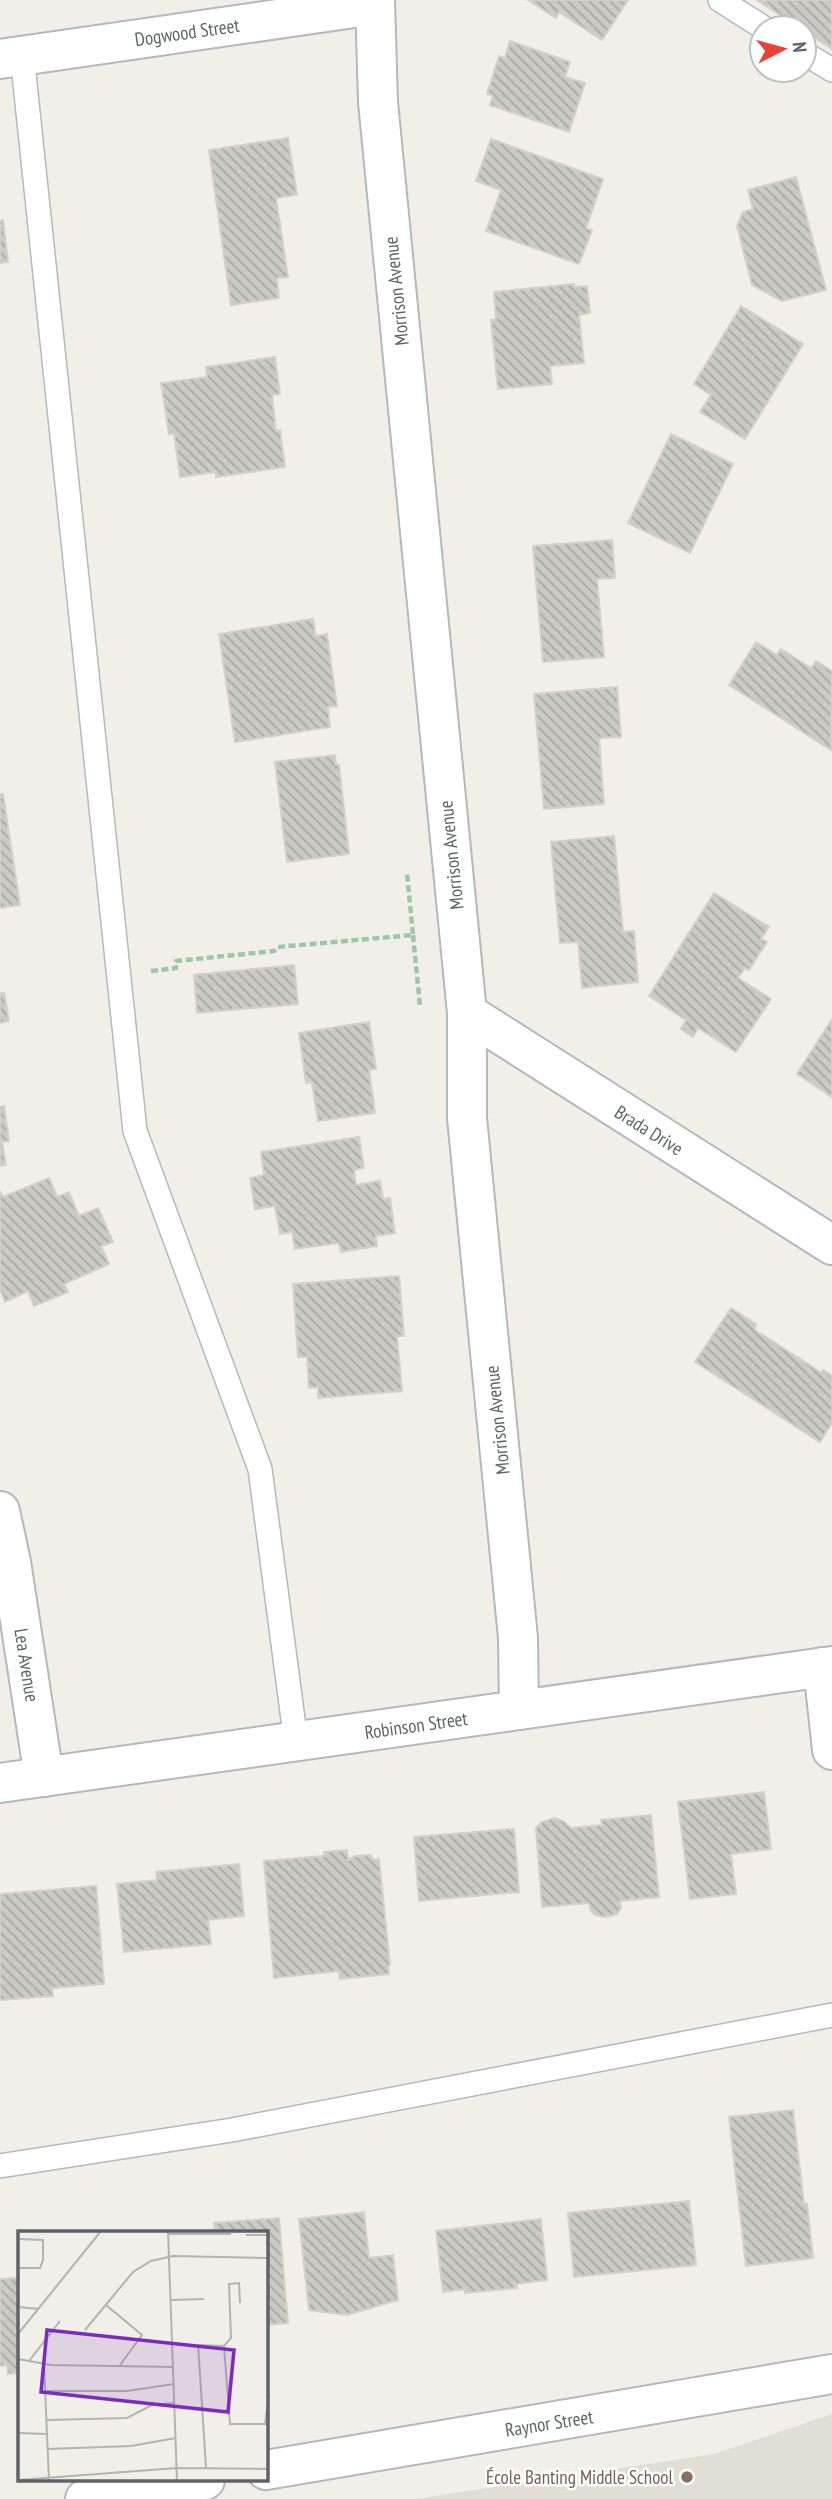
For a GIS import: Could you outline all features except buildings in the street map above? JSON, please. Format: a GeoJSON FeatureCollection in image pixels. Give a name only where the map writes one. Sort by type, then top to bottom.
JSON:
{"type":"FeatureCollection","features":[{"type":"Feature","properties":{"kind":"street","name":"Dogwood Street"},"geometry":{"type":"LineString","coordinates":[[11,57],[375,3]]}},
{"type":"Feature","properties":{"kind":"street","name":"Morrison Avenue"},"geometry":{"type":"LineString","coordinates":[[375,3],[378,102],[467,1013],[467,1118],[518,1638],[519,1710]]}},
{"type":"Feature","properties":{"kind":"street","name":"Brada Drive"},"geometry":{"type":"LineString","coordinates":[[467,1013],[832,1245]]}},
{"type":"Feature","properties":{"kind":"street","name":"Lea Avenue"},"geometry":{"type":"LineString","coordinates":[[0,1511],[11,1562],[44,1777]]}},
{"type":"Feature","properties":{"kind":"street","name":"Robinson Street"},"geometry":{"type":"LineString","coordinates":[[0,1783],[827,1666]]}},
{"type":"Feature","properties":{"kind":"street"},"geometry":{"type":"LineString","coordinates":[[827,1666],[832,1750]]}},
{"type":"Feature","properties":{"kind":"street","name":"Raynor Street"},"geometry":{"type":"LineString","coordinates":[[268,2470],[832,2374]]}},
{"type":"Feature","properties":{"kind":"street"},"geometry":{"type":"LineString","coordinates":[[85,2499],[192,2482]]}},
{"type":"Feature","properties":{"kind":"lane"},"geometry":{"type":"LineString","coordinates":[[719,0],[748,18]]}},
{"type":"Feature","properties":{"kind":"lane"},"geometry":{"type":"LineString","coordinates":[[11,57],[135,1131],[260,1469],[296,1742]]}},
{"type":"Feature","properties":{"kind":"lane"},"geometry":{"type":"LineString","coordinates":[[0,2166],[232,2130],[832,2015]]}},
{"type":"Feature","properties":{"kind":"path"},"geometry":{"type":"LineString","coordinates":[[420,1006],[407,865],[452,860]]}},
{"type":"Feature","properties":{"kind":"path"},"geometry":{"type":"LineString","coordinates":[[176,968],[176,961],[274,951],[278,947],[412,935]]}},
{"type":"Feature","properties":{"kind":"shaded area","name":"École Banting Middle School"},"geometry":{"type":"Polygon","coordinates":[[[832,2414],[832,2499],[414,2499],[714,2454],[832,2414]]]}},
{"type":"Feature","properties":{"kind":"place","name":"École Banting Middle School"},"geometry":{"type":"Point","coordinates":[687,2477]}}]}
